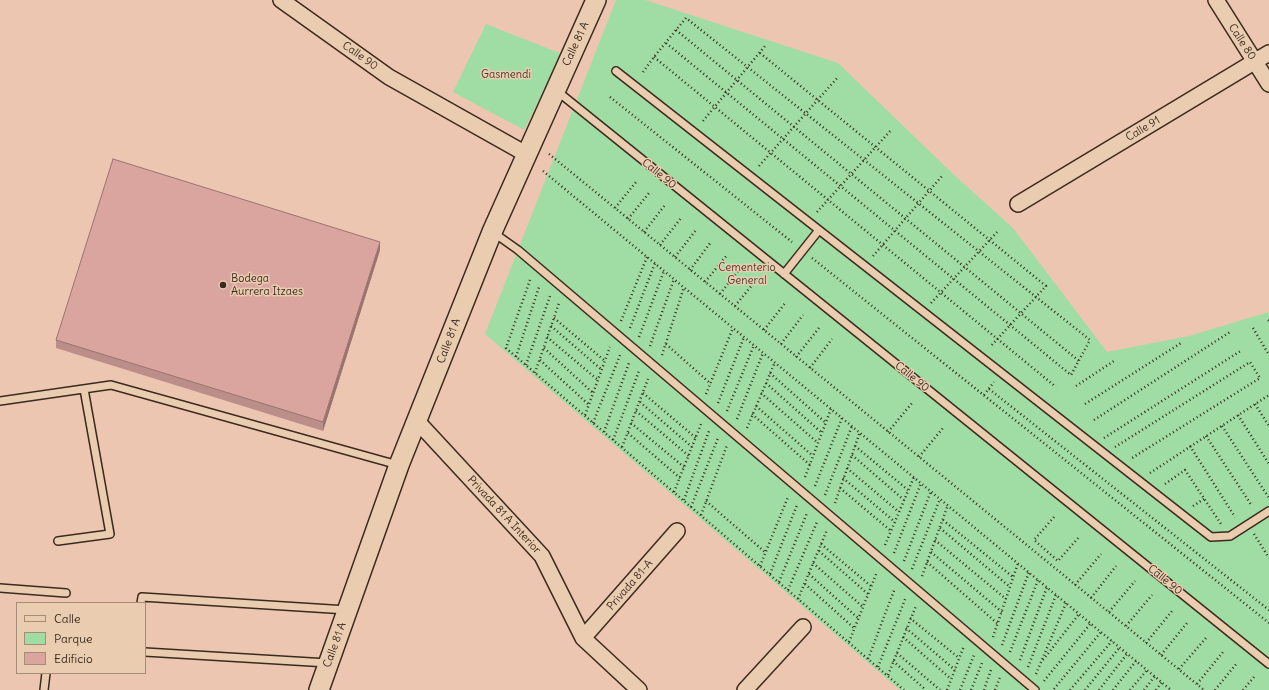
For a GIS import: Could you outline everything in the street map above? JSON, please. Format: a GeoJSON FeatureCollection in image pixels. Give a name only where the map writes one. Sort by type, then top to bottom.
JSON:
{"type":"FeatureCollection","features":[{"type":"Feature","properties":{"kind":"street","name":"Calle 90"},"geometry":{"type":"LineString","coordinates":[[281,0],[389,77],[526,154]]}},
{"type":"Feature","properties":{"kind":"street","name":"Calle 81 A"},"geometry":{"type":"LineString","coordinates":[[319,690],[399,465],[492,232],[596,0]]}},
{"type":"Feature","properties":{"kind":"street","name":"Calle 80"},"geometry":{"type":"LineString","coordinates":[[1216,0],[1269,84]]}},
{"type":"Feature","properties":{"kind":"street","name":"Calle 91"},"geometry":{"type":"LineString","coordinates":[[1018,204],[1269,53]]}},
{"type":"Feature","properties":{"kind":"street","name":"Privada 81 A Interior"},"geometry":{"type":"LineString","coordinates":[[417,422],[542,556],[583,638],[639,690]]}},
{"type":"Feature","properties":{"kind":"street","name":"Privada 81-A"},"geometry":{"type":"LineString","coordinates":[[583,638],[677,531]]}},
{"type":"Feature","properties":{"kind":"street"},"geometry":{"type":"LineString","coordinates":[[746,690],[803,627]]}},
{"type":"Feature","properties":{"kind":"lane"},"geometry":{"type":"LineString","coordinates":[[616,71],[1211,537],[1230,536],[1269,511]]}},
{"type":"Feature","properties":{"kind":"lane","name":"Calle 90"},"geometry":{"type":"LineString","coordinates":[[555,90],[1269,664]]}},
{"type":"Feature","properties":{"kind":"lane"},"geometry":{"type":"LineString","coordinates":[[784,274],[819,230]]}},
{"type":"Feature","properties":{"kind":"lane"},"geometry":{"type":"LineString","coordinates":[[492,232],[518,250],[1035,690]]}},
{"type":"Feature","properties":{"kind":"lane"},"geometry":{"type":"LineString","coordinates":[[0,401],[111,385],[399,465]]}},
{"type":"Feature","properties":{"kind":"lane"},"geometry":{"type":"LineString","coordinates":[[58,541],[110,534],[84,389]]}},
{"type":"Feature","properties":{"kind":"lane"},"geometry":{"type":"LineString","coordinates":[[0,588],[66,593]]}},
{"type":"Feature","properties":{"kind":"lane"},"geometry":{"type":"LineString","coordinates":[[141,602],[142,597],[347,610]]}},
{"type":"Feature","properties":{"kind":"lane"},"geometry":{"type":"LineString","coordinates":[[146,652],[328,663]]}},
{"type":"Feature","properties":{"kind":"lane"},"geometry":{"type":"LineString","coordinates":[[44,690],[46,674]]}},
{"type":"Feature","properties":{"kind":"path"},"geometry":{"type":"LineString","coordinates":[[643,72],[686,18],[1090,340],[1071,375],[666,44]]}},
{"type":"Feature","properties":{"kind":"path"},"geometry":{"type":"LineString","coordinates":[[676,30],[1079,361]]}},
{"type":"Feature","properties":{"kind":"path"},"geometry":{"type":"LineString","coordinates":[[703,120],[765,46]]}},
{"type":"Feature","properties":{"kind":"path"},"geometry":{"type":"LineString","coordinates":[[760,53],[1046,286],[987,351]]}},
{"type":"Feature","properties":{"kind":"path"},"geometry":{"type":"LineString","coordinates":[[654,57],[1056,387]]}},
{"type":"Feature","properties":{"kind":"path"},"geometry":{"type":"LineString","coordinates":[[759,166],[838,77]]}},
{"type":"Feature","properties":{"kind":"path"},"geometry":{"type":"LineString","coordinates":[[610,97],[1269,623]]}},
{"type":"Feature","properties":{"kind":"path"},"geometry":{"type":"LineString","coordinates":[[816,212],[892,129]]}},
{"type":"Feature","properties":{"kind":"path"},"geometry":{"type":"LineString","coordinates":[[549,154],[1204,690]]}},
{"type":"Feature","properties":{"kind":"path"},"geometry":{"type":"LineString","coordinates":[[543,171],[1171,690]]}},
{"type":"Feature","properties":{"kind":"path"},"geometry":{"type":"LineString","coordinates":[[871,257],[942,176]]}},
{"type":"Feature","properties":{"kind":"path"},"geometry":{"type":"LineString","coordinates":[[615,208],[636,182]]}},
{"type":"Feature","properties":{"kind":"path"},"geometry":{"type":"LineString","coordinates":[[628,219],[649,193]]}},
{"type":"Feature","properties":{"kind":"path"},"geometry":{"type":"LineString","coordinates":[[644,232],[665,205]]}},
{"type":"Feature","properties":{"kind":"path"},"geometry":{"type":"LineString","coordinates":[[660,245],[681,218]]}},
{"type":"Feature","properties":{"kind":"path"},"geometry":{"type":"LineString","coordinates":[[675,257],[696,230]]}},
{"type":"Feature","properties":{"kind":"path"},"geometry":{"type":"LineString","coordinates":[[930,304],[998,230]]}},
{"type":"Feature","properties":{"kind":"path"},"geometry":{"type":"LineString","coordinates":[[690,270],[712,242]]}},
{"type":"Feature","properties":{"kind":"path"},"geometry":{"type":"LineString","coordinates":[[705,282],[727,255]]}},
{"type":"Feature","properties":{"kind":"path"},"geometry":{"type":"LineString","coordinates":[[621,322],[647,257]]}},
{"type":"Feature","properties":{"kind":"path"},"geometry":{"type":"LineString","coordinates":[[630,329],[655,264]]}},
{"type":"Feature","properties":{"kind":"path"},"geometry":{"type":"LineString","coordinates":[[720,294],[742,267]]}},
{"type":"Feature","properties":{"kind":"path"},"geometry":{"type":"LineString","coordinates":[[638,337],[664,271]]}},
{"type":"Feature","properties":{"kind":"path"},"geometry":{"type":"LineString","coordinates":[[650,346],[674,279]]}},
{"type":"Feature","properties":{"kind":"path"},"geometry":{"type":"LineString","coordinates":[[734,306],[757,279]]}},
{"type":"Feature","properties":{"kind":"path"},"geometry":{"type":"LineString","coordinates":[[530,280],[506,348],[904,690]]}},
{"type":"Feature","properties":{"kind":"path"},"geometry":{"type":"LineString","coordinates":[[516,357],[539,287]]}},
{"type":"Feature","properties":{"kind":"path"},"geometry":{"type":"LineString","coordinates":[[662,356],[684,287]]}},
{"type":"Feature","properties":{"kind":"path"},"geometry":{"type":"LineString","coordinates":[[526,365],[550,296]]}},
{"type":"Feature","properties":{"kind":"path"},"geometry":{"type":"LineString","coordinates":[[764,330],[786,302]]}},
{"type":"Feature","properties":{"kind":"path"},"geometry":{"type":"LineString","coordinates":[[535,373],[559,303]]}},
{"type":"Feature","properties":{"kind":"path"},"geometry":{"type":"LineString","coordinates":[[781,344],[803,315]]}},
{"type":"Feature","properties":{"kind":"path"},"geometry":{"type":"LineString","coordinates":[[554,318],[605,361]]}},
{"type":"Feature","properties":{"kind":"path"},"geometry":{"type":"LineString","coordinates":[[551,326],[602,370]]}},
{"type":"Feature","properties":{"kind":"path"},"geometry":{"type":"LineString","coordinates":[[706,394],[733,328]]}},
{"type":"Feature","properties":{"kind":"path"},"geometry":{"type":"LineString","coordinates":[[796,357],[818,328]]}},
{"type":"Feature","properties":{"kind":"path"},"geometry":{"type":"LineString","coordinates":[[1253,328],[1269,355]]}},
{"type":"Feature","properties":{"kind":"path"},"geometry":{"type":"LineString","coordinates":[[1094,420],[1230,332]]}},
{"type":"Feature","properties":{"kind":"path"},"geometry":{"type":"LineString","coordinates":[[547,337],[598,380]]}},
{"type":"Feature","properties":{"kind":"path"},"geometry":{"type":"LineString","coordinates":[[718,404],[744,337]]}},
{"type":"Feature","properties":{"kind":"path"},"geometry":{"type":"LineString","coordinates":[[810,368],[832,339]]}},
{"type":"Feature","properties":{"kind":"path"},"geometry":{"type":"LineString","coordinates":[[1085,404],[1181,343]]}},
{"type":"Feature","properties":{"kind":"path"},"geometry":{"type":"LineString","coordinates":[[666,344],[711,384]]}},
{"type":"Feature","properties":{"kind":"path"},"geometry":{"type":"LineString","coordinates":[[727,412],[754,345]]}},
{"type":"Feature","properties":{"kind":"path"},"geometry":{"type":"LineString","coordinates":[[585,415],[610,347]]}},
{"type":"Feature","properties":{"kind":"path"},"geometry":{"type":"LineString","coordinates":[[544,348],[593,393]]}},
{"type":"Feature","properties":{"kind":"path"},"geometry":{"type":"LineString","coordinates":[[1103,438],[1242,350]]}},
{"type":"Feature","properties":{"kind":"path"},"geometry":{"type":"LineString","coordinates":[[737,420],[763,352]]}},
{"type":"Feature","properties":{"kind":"path"},"geometry":{"type":"LineString","coordinates":[[593,423],[620,355]]}},
{"type":"Feature","properties":{"kind":"path"},"geometry":{"type":"LineString","coordinates":[[540,360],[588,404]]}},
{"type":"Feature","properties":{"kind":"path"},"geometry":{"type":"LineString","coordinates":[[1076,386],[1114,361]]}},
{"type":"Feature","properties":{"kind":"path"},"geometry":{"type":"LineString","coordinates":[[747,428],[774,362]]}},
{"type":"Feature","properties":{"kind":"path"},"geometry":{"type":"LineString","coordinates":[[1114,448],[1250,362],[1260,378],[1127,462]]}},
{"type":"Feature","properties":{"kind":"path"},"geometry":{"type":"LineString","coordinates":[[604,432],[629,363]]}},
{"type":"Feature","properties":{"kind":"path"},"geometry":{"type":"LineString","coordinates":[[613,440],[639,371]]}},
{"type":"Feature","properties":{"kind":"path"},"geometry":{"type":"LineString","coordinates":[[770,373],[826,423]]}},
{"type":"Feature","properties":{"kind":"path"},"geometry":{"type":"LineString","coordinates":[[622,447],[648,379]]}},
{"type":"Feature","properties":{"kind":"path"},"geometry":{"type":"LineString","coordinates":[[984,395],[994,382]]}},
{"type":"Feature","properties":{"kind":"path"},"geometry":{"type":"LineString","coordinates":[[766,383],[822,433]]}},
{"type":"Feature","properties":{"kind":"path"},"geometry":{"type":"LineString","coordinates":[[989,389],[1269,610]]}},
{"type":"Feature","properties":{"kind":"path"},"geometry":{"type":"LineString","coordinates":[[643,393],[696,438]]}},
{"type":"Feature","properties":{"kind":"path"},"geometry":{"type":"LineString","coordinates":[[761,393],[818,443]]}},
{"type":"Feature","properties":{"kind":"path"},"geometry":{"type":"LineString","coordinates":[[1144,476],[1269,395]]}},
{"type":"Feature","properties":{"kind":"path"},"geometry":{"type":"LineString","coordinates":[[640,402],[692,447]]}},
{"type":"Feature","properties":{"kind":"path"},"geometry":{"type":"LineString","coordinates":[[888,432],[912,403]]}},
{"type":"Feature","properties":{"kind":"path"},"geometry":{"type":"LineString","coordinates":[[1255,404],[1269,426]]}},
{"type":"Feature","properties":{"kind":"path"},"geometry":{"type":"LineString","coordinates":[[756,406],[813,456]]}},
{"type":"Feature","properties":{"kind":"path"},"geometry":{"type":"LineString","coordinates":[[805,478],[831,409]]}},
{"type":"Feature","properties":{"kind":"path"},"geometry":{"type":"LineString","coordinates":[[636,411],[689,456]]}},
{"type":"Feature","properties":{"kind":"path"},"geometry":{"type":"LineString","coordinates":[[752,414],[810,465]]}},
{"type":"Feature","properties":{"kind":"path"},"geometry":{"type":"LineString","coordinates":[[1238,415],[1269,464]]}},
{"type":"Feature","properties":{"kind":"path"},"geometry":{"type":"LineString","coordinates":[[815,486],[842,418]]}},
{"type":"Feature","properties":{"kind":"path"},"geometry":{"type":"LineString","coordinates":[[631,423],[684,467]]}},
{"type":"Feature","properties":{"kind":"path"},"geometry":{"type":"LineString","coordinates":[[674,492],[701,424]]}},
{"type":"Feature","properties":{"kind":"path"},"geometry":{"type":"LineString","coordinates":[[825,495],[852,426]]}},
{"type":"Feature","properties":{"kind":"path"},"geometry":{"type":"LineString","coordinates":[[1222,426],[1269,498]]}},
{"type":"Feature","properties":{"kind":"path"},"geometry":{"type":"LineString","coordinates":[[920,457],[943,428]]}},
{"type":"Feature","properties":{"kind":"path"},"geometry":{"type":"LineString","coordinates":[[684,500],[709,430]]}},
{"type":"Feature","properties":{"kind":"path"},"geometry":{"type":"LineString","coordinates":[[835,503],[860,432]]}},
{"type":"Feature","properties":{"kind":"path"},"geometry":{"type":"LineString","coordinates":[[628,433],[680,478]]}},
{"type":"Feature","properties":{"kind":"path"},"geometry":{"type":"LineString","coordinates":[[1206,436],[1255,512]]}},
{"type":"Feature","properties":{"kind":"path"},"geometry":{"type":"LineString","coordinates":[[691,507],[718,438]]}},
{"type":"Feature","properties":{"kind":"path"},"geometry":{"type":"LineString","coordinates":[[701,515],[727,445]]}},
{"type":"Feature","properties":{"kind":"path"},"geometry":{"type":"LineString","coordinates":[[855,446],[908,490]]}},
{"type":"Feature","properties":{"kind":"path"},"geometry":{"type":"LineString","coordinates":[[1190,446],[1238,523]]}},
{"type":"Feature","properties":{"kind":"path"},"geometry":{"type":"LineString","coordinates":[[852,455],[904,500]]}},
{"type":"Feature","properties":{"kind":"path"},"geometry":{"type":"LineString","coordinates":[[847,468],[899,512]]}},
{"type":"Feature","properties":{"kind":"path"},"geometry":{"type":"LineString","coordinates":[[1159,488],[1185,470],[1224,529]]}},
{"type":"Feature","properties":{"kind":"path"},"geometry":{"type":"LineString","coordinates":[[885,545],[914,477]]}},
{"type":"Feature","properties":{"kind":"path"},"geometry":{"type":"LineString","coordinates":[[843,478],[895,522]]}},
{"type":"Feature","properties":{"kind":"path"},"geometry":{"type":"LineString","coordinates":[[894,553],[921,483]]}},
{"type":"Feature","properties":{"kind":"path"},"geometry":{"type":"LineString","coordinates":[[840,488],[891,531]]}},
{"type":"Feature","properties":{"kind":"path"},"geometry":{"type":"LineString","coordinates":[[904,562],[931,491]]}},
{"type":"Feature","properties":{"kind":"path"},"geometry":{"type":"LineString","coordinates":[[760,566],[788,497]]}},
{"type":"Feature","properties":{"kind":"path"},"geometry":{"type":"LineString","coordinates":[[1187,510],[1204,498]]}},
{"type":"Feature","properties":{"kind":"path"},"geometry":{"type":"LineString","coordinates":[[912,569],[940,499]]}},
{"type":"Feature","properties":{"kind":"path"},"geometry":{"type":"LineString","coordinates":[[706,501],[766,552]]}},
{"type":"Feature","properties":{"kind":"path"},"geometry":{"type":"LineString","coordinates":[[770,574],[797,505]]}},
{"type":"Feature","properties":{"kind":"path"},"geometry":{"type":"LineString","coordinates":[[921,577],[948,505]]}},
{"type":"Feature","properties":{"kind":"path"},"geometry":{"type":"LineString","coordinates":[[778,582],[807,513]]}},
{"type":"Feature","properties":{"kind":"path"},"geometry":{"type":"LineString","coordinates":[[1054,517],[1034,540],[1058,561],[1079,536]]}},
{"type":"Feature","properties":{"kind":"path"},"geometry":{"type":"LineString","coordinates":[[943,520],[1013,577]]}},
{"type":"Feature","properties":{"kind":"path"},"geometry":{"type":"LineString","coordinates":[[788,590],[817,522]]}},
{"type":"Feature","properties":{"kind":"path"},"geometry":{"type":"LineString","coordinates":[[940,528],[1010,587]]}},
{"type":"Feature","properties":{"kind":"path"},"geometry":{"type":"LineString","coordinates":[[798,599],[827,530]]}},
{"type":"Feature","properties":{"kind":"path"},"geometry":{"type":"LineString","coordinates":[[1253,532],[1269,558]]}},
{"type":"Feature","properties":{"kind":"path"},"geometry":{"type":"LineString","coordinates":[[935,540],[1006,599]]}},
{"type":"Feature","properties":{"kind":"path"},"geometry":{"type":"LineString","coordinates":[[821,544],[871,586]]}},
{"type":"Feature","properties":{"kind":"path"},"geometry":{"type":"LineString","coordinates":[[818,551],[868,594]]}},
{"type":"Feature","properties":{"kind":"path"},"geometry":{"type":"LineString","coordinates":[[931,552],[1002,612]]}},
{"type":"Feature","properties":{"kind":"path"},"geometry":{"type":"LineString","coordinates":[[1076,585],[1101,554]]}},
{"type":"Feature","properties":{"kind":"path"},"geometry":{"type":"LineString","coordinates":[[927,562],[998,624]]}},
{"type":"Feature","properties":{"kind":"path"},"geometry":{"type":"LineString","coordinates":[[813,563],[863,607]]}},
{"type":"Feature","properties":{"kind":"path"},"geometry":{"type":"LineString","coordinates":[[993,638],[1018,563]]}},
{"type":"Feature","properties":{"kind":"path"},"geometry":{"type":"LineString","coordinates":[[1091,598],[1116,566]]}},
{"type":"Feature","properties":{"kind":"path"},"geometry":{"type":"LineString","coordinates":[[849,642],[877,572]]}},
{"type":"Feature","properties":{"kind":"path"},"geometry":{"type":"LineString","coordinates":[[1002,644],[1029,572]]}},
{"type":"Feature","properties":{"kind":"path"},"geometry":{"type":"LineString","coordinates":[[809,574],[858,618]]}},
{"type":"Feature","properties":{"kind":"path"},"geometry":{"type":"LineString","coordinates":[[1010,652],[1038,580]]}},
{"type":"Feature","properties":{"kind":"path"},"geometry":{"type":"LineString","coordinates":[[1109,612],[1135,581]]}},
{"type":"Feature","properties":{"kind":"path"},"geometry":{"type":"LineString","coordinates":[[805,584],[854,628]]}},
{"type":"Feature","properties":{"kind":"path"},"geometry":{"type":"LineString","coordinates":[[1020,660],[1047,587]]}},
{"type":"Feature","properties":{"kind":"path"},"geometry":{"type":"LineString","coordinates":[[868,659],[896,588]]}},
{"type":"Feature","properties":{"kind":"path"},"geometry":{"type":"LineString","coordinates":[[1028,667],[1056,594]]}},
{"type":"Feature","properties":{"kind":"path"},"geometry":{"type":"LineString","coordinates":[[1126,626],[1152,595]]}},
{"type":"Feature","properties":{"kind":"path"},"geometry":{"type":"LineString","coordinates":[[878,667],[906,597]]}},
{"type":"Feature","properties":{"kind":"path"},"geometry":{"type":"LineString","coordinates":[[1036,674],[1066,603]]}},
{"type":"Feature","properties":{"kind":"path"},"geometry":{"type":"LineString","coordinates":[[888,675],[916,605]]}},
{"type":"Feature","properties":{"kind":"path"},"geometry":{"type":"LineString","coordinates":[[1146,643],[1172,611]]}},
{"type":"Feature","properties":{"kind":"path"},"geometry":{"type":"LineString","coordinates":[[1040,664],[1079,614]]}},
{"type":"Feature","properties":{"kind":"path"},"geometry":{"type":"LineString","coordinates":[[910,618],[959,658]]}},
{"type":"Feature","properties":{"kind":"path"},"geometry":{"type":"LineString","coordinates":[[1044,681],[1090,623]]}},
{"type":"Feature","properties":{"kind":"path"},"geometry":{"type":"LineString","coordinates":[[1161,655],[1187,623]]}},
{"type":"Feature","properties":{"kind":"path"},"geometry":{"type":"LineString","coordinates":[[906,628],[955,670]]}},
{"type":"Feature","properties":{"kind":"path"},"geometry":{"type":"LineString","coordinates":[[1054,689],[1101,632]]}},
{"type":"Feature","properties":{"kind":"path"},"geometry":{"type":"LineString","coordinates":[[903,637],[952,679]]}},
{"type":"Feature","properties":{"kind":"path"},"geometry":{"type":"LineString","coordinates":[[1178,670],[1206,638]]}},
{"type":"Feature","properties":{"kind":"path"},"geometry":{"type":"LineString","coordinates":[[1070,690],[1112,641]]}},
{"type":"Feature","properties":{"kind":"path"},"geometry":{"type":"LineString","coordinates":[[947,690],[964,646]]}},
{"type":"Feature","properties":{"kind":"path"},"geometry":{"type":"LineString","coordinates":[[1085,690],[1120,647]]}},
{"type":"Feature","properties":{"kind":"path"},"geometry":{"type":"LineString","coordinates":[[897,652],[940,690]]}},
{"type":"Feature","properties":{"kind":"path"},"geometry":{"type":"LineString","coordinates":[[1197,684],[1224,652]]}},
{"type":"Feature","properties":{"kind":"path"},"geometry":{"type":"LineString","coordinates":[[960,690],[974,654]]}},
{"type":"Feature","properties":{"kind":"path"},"geometry":{"type":"LineString","coordinates":[[1099,690],[1127,654]]}},
{"type":"Feature","properties":{"kind":"path"},"geometry":{"type":"LineString","coordinates":[[893,661],[926,690]]}},
{"type":"Feature","properties":{"kind":"path"},"geometry":{"type":"LineString","coordinates":[[1113,690],[1136,661]]}},
{"type":"Feature","properties":{"kind":"path"},"geometry":{"type":"LineString","coordinates":[[971,690],[982,662]]}},
{"type":"Feature","properties":{"kind":"path"},"geometry":{"type":"LineString","coordinates":[[1215,690],[1237,663]]}},
{"type":"Feature","properties":{"kind":"path"},"geometry":{"type":"LineString","coordinates":[[984,690],[992,669]]}},
{"type":"Feature","properties":{"kind":"path"},"geometry":{"type":"LineString","coordinates":[[1130,690],[1147,670]]}},
{"type":"Feature","properties":{"kind":"path"},"geometry":{"type":"LineString","coordinates":[[995,690],[1000,676]]}},
{"type":"Feature","properties":{"kind":"path"},"geometry":{"type":"LineString","coordinates":[[1144,690],[1155,676]]}},
{"type":"Feature","properties":{"kind":"path"},"geometry":{"type":"LineString","coordinates":[[1243,690],[1254,676]]}},
{"type":"Feature","properties":{"kind":"path"},"geometry":{"type":"LineString","coordinates":[[1156,690],[1162,682]]}},
{"type":"Feature","properties":{"kind":"green space","name":"Cementerio General"},"geometry":{"type":"Polygon","coordinates":[[[616,0],[645,0],[838,63],[952,173],[1013,228],[1107,352],[1189,336],[1269,312],[1269,690],[900,690],[485,334],[616,0]]]}},
{"type":"Feature","properties":{"kind":"green space","name":"Gasmendi"},"geometry":{"type":"Polygon","coordinates":[[[486,24],[562,54],[524,130],[453,92],[486,24]]]}},
{"type":"Feature","properties":{"kind":"building","name":"Bodega Aurrera Itzaes"},"geometry":{"type":"Polygon","coordinates":[[[113,159],[380,242],[323,422],[56,340],[113,159]]]}},
{"type":"Feature","properties":{"kind":"place","name":"Bodega Aurrera Itzaes"},"geometry":{"type":"Point","coordinates":[223,285]}}]}
